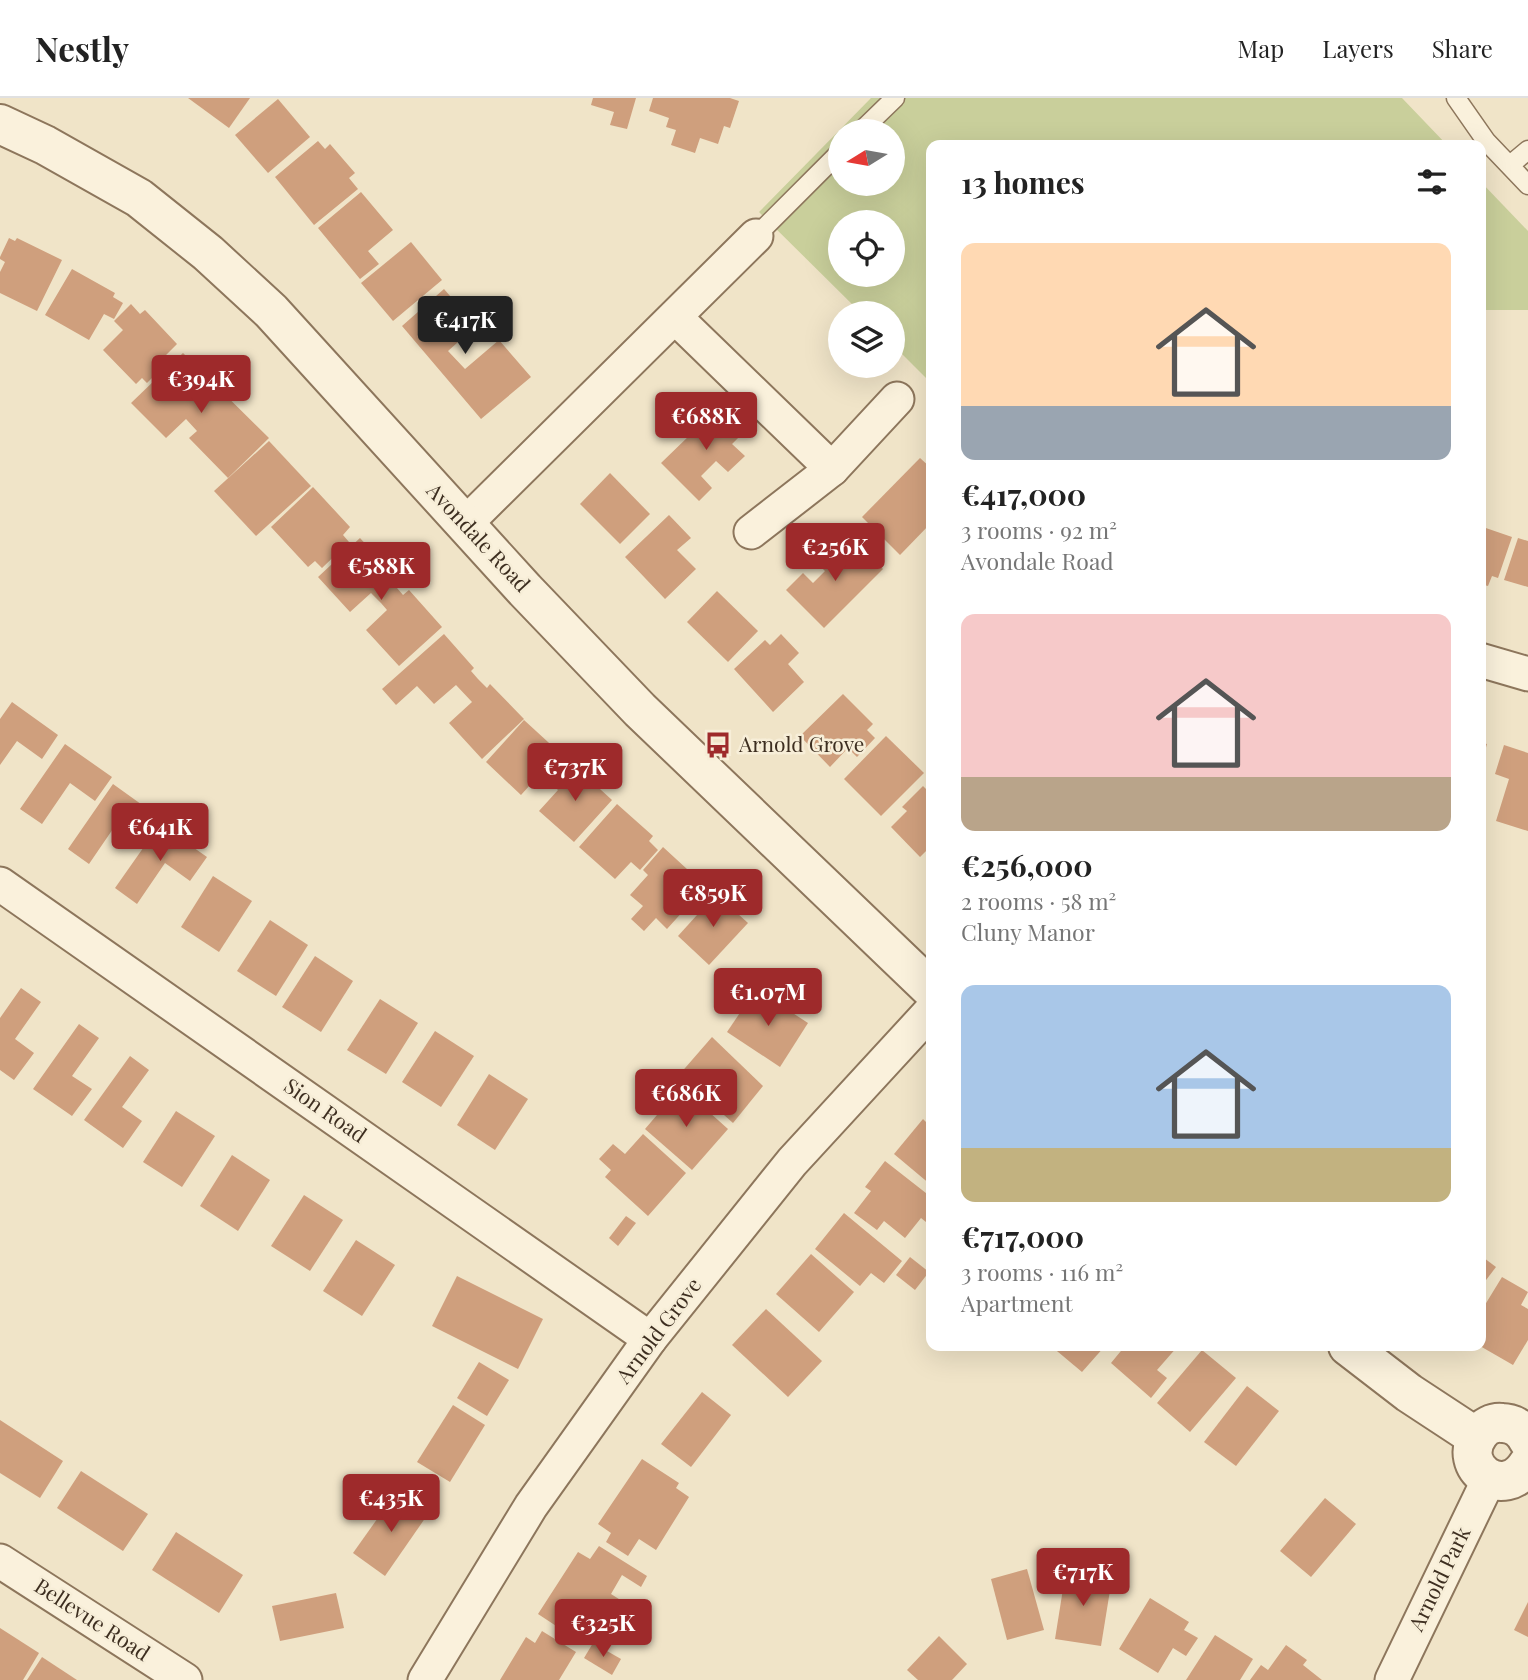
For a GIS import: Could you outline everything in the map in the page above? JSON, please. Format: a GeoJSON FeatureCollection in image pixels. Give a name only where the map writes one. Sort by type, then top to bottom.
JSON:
{"type":"FeatureCollection","features":[{"type":"Feature","properties":{"kind":"street","name":"Avondale Road"},"geometry":{"type":"LineString","coordinates":[[0,124],[45,145],[139,198],[208,253],[271,311],[465,524],[640,710],[926,984]]}},
{"type":"Feature","properties":{"kind":"street"},"geometry":{"type":"LineString","coordinates":[[465,524],[756,236]]}},
{"type":"Feature","properties":{"kind":"street"},"geometry":{"type":"LineString","coordinates":[[674,317],[832,469]]}},
{"type":"Feature","properties":{"kind":"street"},"geometry":{"type":"LineString","coordinates":[[751,532],[832,469],[897,399]]}},
{"type":"Feature","properties":{"kind":"street"},"geometry":{"type":"LineString","coordinates":[[1486,662],[1528,674]]}},
{"type":"Feature","properties":{"kind":"street","name":"Sion Road"},"geometry":{"type":"LineString","coordinates":[[0,884],[650,1339]]}},
{"type":"Feature","properties":{"kind":"street","name":"Arnold Grove"},"geometry":{"type":"LineString","coordinates":[[425,1680],[531,1506],[650,1339],[792,1162],[926,1016]]}},
{"type":"Feature","properties":{"kind":"street"},"geometry":{"type":"LineString","coordinates":[[1354,1351],[1409,1394],[1479,1433]]}},
{"type":"Feature","properties":{"kind":"street"},"geometry":{"type":"LineString","coordinates":[[1501,1422],[1519,1428],[1519,1466],[1475,1465],[1473,1446],[1479,1433],[1501,1422]]}},
{"type":"Feature","properties":{"kind":"street","name":"Arnold Park"},"geometry":{"type":"LineString","coordinates":[[1392,1680],[1519,1466]]}},
{"type":"Feature","properties":{"kind":"street","name":"Bellevue Road"},"geometry":{"type":"LineString","coordinates":[[0,1561],[185,1680]]}},
{"type":"Feature","properties":{"kind":"lane"},"geometry":{"type":"LineString","coordinates":[[874,119],[895,98]]}},
{"type":"Feature","properties":{"kind":"lane"},"geometry":{"type":"LineString","coordinates":[[1456,98],[1485,140]]}},
{"type":"Feature","properties":{"kind":"lane"},"geometry":{"type":"LineString","coordinates":[[1486,141],[1528,185]]}},
{"type":"Feature","properties":{"kind":"lane"},"geometry":{"type":"LineString","coordinates":[[1510,165],[1528,150]]}},
{"type":"Feature","properties":{"kind":"lane"},"geometry":{"type":"LineString","coordinates":[[756,236],[828,164]]}},
{"type":"Feature","properties":{"kind":"green space"},"geometry":{"type":"Polygon","coordinates":[[[871,98],[1402,98],[1442,140],[926,140],[926,378],[905,357],[905,301],[849,301],[835,287],[905,287],[905,210],[828,210],[828,280],[759,212],[828,142],[828,196],[905,196],[905,119],[850,119],[871,98]]]}},
{"type":"Feature","properties":{"kind":"green space"},"geometry":{"type":"Polygon","coordinates":[[[1486,187],[1528,231],[1528,310],[1486,310],[1486,187]]]}},
{"type":"Feature","properties":{"kind":"building"},"geometry":{"type":"Polygon","coordinates":[[[188,98],[250,98],[229,128],[188,98]]]}},
{"type":"Feature","properties":{"kind":"building"},"geometry":{"type":"Polygon","coordinates":[[[593,98],[636,98],[627,129],[610,125],[614,112],[591,105],[593,98]]]}},
{"type":"Feature","properties":{"kind":"building"},"geometry":{"type":"Polygon","coordinates":[[[653,98],[730,98],[739,101],[730,128],[724,126],[718,144],[700,138],[695,153],[671,145],[676,130],[666,127],[669,118],[649,111],[653,98]]]}},
{"type":"Feature","properties":{"kind":"building"},"geometry":{"type":"Polygon","coordinates":[[[278,99],[310,137],[268,173],[235,135],[278,99]]]}},
{"type":"Feature","properties":{"kind":"building"},"geometry":{"type":"Polygon","coordinates":[[[318,141],[325,149],[330,144],[355,173],[349,178],[358,189],[314,225],[275,177],[318,141]]]}},
{"type":"Feature","properties":{"kind":"building"},"geometry":{"type":"Polygon","coordinates":[[[361,192],[393,230],[368,251],[379,264],[360,279],[318,228],[361,192]]]}},
{"type":"Feature","properties":{"kind":"building"},"geometry":{"type":"Polygon","coordinates":[[[9,238],[15,241],[17,238],[62,260],[37,311],[0,293],[0,272],[5,262],[0,257],[9,238]]]}},
{"type":"Feature","properties":{"kind":"building"},"geometry":{"type":"Polygon","coordinates":[[[411,242],[442,280],[393,321],[361,283],[411,242]]]}},
{"type":"Feature","properties":{"kind":"building"},"geometry":{"type":"Polygon","coordinates":[[[72,269],[115,293],[113,297],[123,303],[114,319],[104,314],[89,340],[45,315],[72,269]]]}},
{"type":"Feature","properties":{"kind":"building"},"geometry":{"type":"Polygon","coordinates":[[[444,289],[476,326],[448,351],[465,369],[499,340],[531,377],[481,419],[402,326],[444,289]]]}},
{"type":"Feature","properties":{"kind":"building"},"geometry":{"type":"Polygon","coordinates":[[[131,304],[140,314],[145,310],[177,344],[165,356],[169,361],[147,383],[142,378],[136,384],[103,350],[123,330],[114,321],[131,304]]]}},
{"type":"Feature","properties":{"kind":"building"},"geometry":{"type":"Polygon","coordinates":[[[183,353],[269,438],[228,478],[189,438],[197,431],[186,419],[166,438],[131,403],[183,353]]]}},
{"type":"Feature","properties":{"kind":"building"},"geometry":{"type":"Polygon","coordinates":[[[721,405],[746,430],[732,444],[745,456],[728,472],[716,461],[701,476],[712,488],[699,501],[661,463],[721,405]]]}},
{"type":"Feature","properties":{"kind":"building"},"geometry":{"type":"Polygon","coordinates":[[[269,441],[311,486],[256,536],[214,491],[269,441]]]}},
{"type":"Feature","properties":{"kind":"building"},"geometry":{"type":"Polygon","coordinates":[[[920,458],[926,463],[926,528],[900,555],[862,517],[920,458]]]}},
{"type":"Feature","properties":{"kind":"building"},"geometry":{"type":"Polygon","coordinates":[[[610,473],[650,514],[620,544],[580,504],[610,473]]]}},
{"type":"Feature","properties":{"kind":"building"},"geometry":{"type":"Polygon","coordinates":[[[313,487],[350,527],[343,535],[349,542],[322,568],[315,561],[308,567],[271,527],[313,487]]]}},
{"type":"Feature","properties":{"kind":"building"},"geometry":{"type":"Polygon","coordinates":[[[669,515],[691,538],[677,550],[696,569],[665,599],[625,557],[669,515]]]}},
{"type":"Feature","properties":{"kind":"building"},"geometry":{"type":"Polygon","coordinates":[[[1486,528],[1512,537],[1498,578],[1492,576],[1488,586],[1486,528]]]}},
{"type":"Feature","properties":{"kind":"building"},"geometry":{"type":"Polygon","coordinates":[[[360,538],[392,573],[387,578],[403,595],[409,590],[442,627],[399,666],[366,630],[387,610],[381,603],[371,593],[350,612],[318,577],[360,538]]]}},
{"type":"Feature","properties":{"kind":"building"},"geometry":{"type":"Polygon","coordinates":[[[1518,538],[1528,541],[1528,587],[1504,580],[1518,538]]]}},
{"type":"Feature","properties":{"kind":"building"},"geometry":{"type":"Polygon","coordinates":[[[857,543],[883,569],[824,628],[786,590],[803,573],[813,583],[825,571],[815,561],[830,546],[842,558],[857,543]]]}},
{"type":"Feature","properties":{"kind":"building"},"geometry":{"type":"Polygon","coordinates":[[[717,591],[758,631],[728,662],[687,622],[717,591]]]}},
{"type":"Feature","properties":{"kind":"building"},"geometry":{"type":"Polygon","coordinates":[[[444,634],[474,668],[471,671],[478,679],[487,688],[490,684],[524,719],[482,759],[449,723],[472,702],[456,685],[434,704],[417,686],[396,705],[382,689],[444,634]]]}},
{"type":"Feature","properties":{"kind":"building"},"geometry":{"type":"Polygon","coordinates":[[[781,634],[799,653],[788,664],[804,682],[773,712],[734,669],[765,640],[770,645],[781,634]]]}},
{"type":"Feature","properties":{"kind":"building"},"geometry":{"type":"Polygon","coordinates":[[[843,694],[873,724],[867,730],[875,738],[857,757],[848,748],[830,767],[800,736],[843,694]]]}},
{"type":"Feature","properties":{"kind":"building"},"geometry":{"type":"Polygon","coordinates":[[[12,702],[58,735],[42,759],[17,741],[0,765],[0,719],[12,702]]]}},
{"type":"Feature","properties":{"kind":"building"},"geometry":{"type":"Polygon","coordinates":[[[524,720],[560,753],[555,757],[564,766],[549,782],[540,774],[521,795],[486,762],[524,720]]]}},
{"type":"Feature","properties":{"kind":"building"},"geometry":{"type":"Polygon","coordinates":[[[886,736],[924,773],[881,816],[844,779],[886,736]]]}},
{"type":"Feature","properties":{"kind":"building"},"geometry":{"type":"Polygon","coordinates":[[[65,744],[112,777],[95,801],[70,783],[42,824],[20,809],[65,744]]]}},
{"type":"Feature","properties":{"kind":"building"},"geometry":{"type":"Polygon","coordinates":[[[1504,745],[1528,753],[1528,831],[1496,821],[1509,779],[1495,774],[1504,745]]]}},
{"type":"Feature","properties":{"kind":"building"},"geometry":{"type":"Polygon","coordinates":[[[567,767],[573,773],[577,768],[612,800],[574,842],[539,811],[558,790],[552,784],[567,767]]]}},
{"type":"Feature","properties":{"kind":"building"},"geometry":{"type":"Polygon","coordinates":[[[113,784],[159,817],[143,841],[117,823],[89,864],[68,849],[113,784]]]}},
{"type":"Feature","properties":{"kind":"building"},"geometry":{"type":"Polygon","coordinates":[[[923,786],[926,789],[926,851],[920,857],[891,827],[907,811],[902,807],[923,786]]]}},
{"type":"Feature","properties":{"kind":"building"},"geometry":{"type":"Polygon","coordinates":[[[617,804],[653,836],[649,841],[658,850],[640,870],[631,862],[615,879],[579,847],[617,804]]]}},
{"type":"Feature","properties":{"kind":"building"},"geometry":{"type":"Polygon","coordinates":[[[160,824],[207,857],[190,881],[165,863],[137,904],[115,888],[160,824]]]}},
{"type":"Feature","properties":{"kind":"building"},"geometry":{"type":"Polygon","coordinates":[[[663,847],[700,881],[688,894],[694,899],[667,929],[656,918],[644,931],[631,919],[643,906],[630,895],[648,875],[643,870],[663,847]]]}},
{"type":"Feature","properties":{"kind":"building"},"geometry":{"type":"Polygon","coordinates":[[[213,876],[252,901],[219,952],[181,927],[213,876]]]}},
{"type":"Feature","properties":{"kind":"building"},"geometry":{"type":"Polygon","coordinates":[[[716,894],[748,923],[709,965],[678,936],[716,894]]]}},
{"type":"Feature","properties":{"kind":"building"},"geometry":{"type":"Polygon","coordinates":[[[270,920],[308,945],[276,996],[237,971],[270,920]]]}},
{"type":"Feature","properties":{"kind":"building"},"geometry":{"type":"Polygon","coordinates":[[[315,956],[353,981],[321,1032],[282,1007],[315,956]]]}},
{"type":"Feature","properties":{"kind":"building"},"geometry":{"type":"Polygon","coordinates":[[[21,988],[41,1002],[15,1039],[34,1053],[14,1080],[0,1070],[0,1018],[21,988]]]}},
{"type":"Feature","properties":{"kind":"building"},"geometry":{"type":"Polygon","coordinates":[[[756,989],[808,1023],[780,1067],[727,1032],[756,989]]]}},
{"type":"Feature","properties":{"kind":"building"},"geometry":{"type":"Polygon","coordinates":[[[380,999],[418,1023],[386,1074],[347,1050],[380,999]]]}},
{"type":"Feature","properties":{"kind":"building"},"geometry":{"type":"Polygon","coordinates":[[[79,1024],[99,1038],[72,1076],[92,1089],[72,1116],[33,1089],[79,1024]]]}},
{"type":"Feature","properties":{"kind":"building"},"geometry":{"type":"Polygon","coordinates":[[[435,1031],[474,1056],[441,1107],[402,1082],[435,1031]]]}},
{"type":"Feature","properties":{"kind":"building"},"geometry":{"type":"Polygon","coordinates":[[[712,1037],[763,1086],[733,1123],[679,1075],[712,1037]]]}},
{"type":"Feature","properties":{"kind":"building"},"geometry":{"type":"Polygon","coordinates":[[[130,1056],[149,1070],[122,1107],[142,1121],[123,1148],[84,1120],[130,1056]]]}},
{"type":"Feature","properties":{"kind":"building"},"geometry":{"type":"Polygon","coordinates":[[[489,1074],[528,1099],[495,1150],[457,1125],[489,1074]]]}},
{"type":"Feature","properties":{"kind":"building"},"geometry":{"type":"Polygon","coordinates":[[[681,1087],[728,1129],[692,1170],[645,1129],[681,1087]]]}},
{"type":"Feature","properties":{"kind":"building"},"geometry":{"type":"Polygon","coordinates":[[[176,1111],[215,1136],[182,1187],[143,1162],[176,1111]]]}},
{"type":"Feature","properties":{"kind":"building"},"geometry":{"type":"Polygon","coordinates":[[[923,1119],[926,1122],[926,1181],[894,1154],[923,1119]]]}},
{"type":"Feature","properties":{"kind":"building"},"geometry":{"type":"Polygon","coordinates":[[[643,1134],[686,1173],[648,1216],[605,1177],[611,1170],[599,1159],[613,1144],[625,1154],[643,1134]]]}},
{"type":"Feature","properties":{"kind":"building"},"geometry":{"type":"Polygon","coordinates":[[[232,1155],[270,1180],[238,1231],[200,1206],[232,1155]]]}},
{"type":"Feature","properties":{"kind":"building"},"geometry":{"type":"Polygon","coordinates":[[[885,1161],[926,1193],[926,1222],[921,1218],[905,1238],[884,1221],[877,1230],[854,1213],[871,1191],[865,1187],[885,1161]]]}},
{"type":"Feature","properties":{"kind":"building"},"geometry":{"type":"Polygon","coordinates":[[[304,1195],[343,1220],[310,1271],[271,1246],[304,1195]]]}},
{"type":"Feature","properties":{"kind":"building"},"geometry":{"type":"Polygon","coordinates":[[[844,1213],[902,1261],[884,1283],[871,1273],[860,1286],[815,1249],[844,1213]]]}},
{"type":"Feature","properties":{"kind":"building"},"geometry":{"type":"Polygon","coordinates":[[[626,1216],[636,1223],[618,1246],[609,1238],[626,1216]]]}},
{"type":"Feature","properties":{"kind":"building"},"geometry":{"type":"Polygon","coordinates":[[[356,1240],[395,1265],[362,1316],[323,1291],[356,1240]]]}},
{"type":"Feature","properties":{"kind":"building"},"geometry":{"type":"Polygon","coordinates":[[[811,1254],[854,1292],[819,1332],[776,1294],[811,1254]]]}},
{"type":"Feature","properties":{"kind":"building"},"geometry":{"type":"Polygon","coordinates":[[[910,1257],[926,1270],[926,1276],[915,1290],[896,1275],[910,1257]]]}},
{"type":"Feature","properties":{"kind":"building"},"geometry":{"type":"Polygon","coordinates":[[[1486,1260],[1496,1267],[1486,1280],[1486,1260]]]}},
{"type":"Feature","properties":{"kind":"building"},"geometry":{"type":"Polygon","coordinates":[[[457,1276],[543,1319],[518,1369],[432,1326],[457,1276]]]}},
{"type":"Feature","properties":{"kind":"building"},"geometry":{"type":"Polygon","coordinates":[[[1502,1277],[1528,1292],[1521,1305],[1528,1309],[1528,1340],[1513,1365],[1486,1349],[1486,1303],[1502,1277]]]}},
{"type":"Feature","properties":{"kind":"building"},"geometry":{"type":"Polygon","coordinates":[[[766,1309],[822,1361],[788,1397],[732,1345],[766,1309]]]}},
{"type":"Feature","properties":{"kind":"building"},"geometry":{"type":"Polygon","coordinates":[[[1057,1351],[1101,1351],[1082,1372],[1057,1351]]]}},
{"type":"Feature","properties":{"kind":"building"},"geometry":{"type":"Polygon","coordinates":[[[1121,1351],[1174,1351],[1157,1370],[1167,1378],[1151,1398],[1111,1363],[1121,1351]]]}},
{"type":"Feature","properties":{"kind":"building"},"geometry":{"type":"Polygon","coordinates":[[[1201,1351],[1236,1378],[1190,1432],[1157,1403],[1201,1351]]]}},
{"type":"Feature","properties":{"kind":"building"},"geometry":{"type":"Polygon","coordinates":[[[479,1362],[509,1380],[487,1416],[457,1398],[479,1362]]]}},
{"type":"Feature","properties":{"kind":"building"},"geometry":{"type":"Polygon","coordinates":[[[1247,1386],[1279,1411],[1236,1466],[1204,1442],[1247,1386]]]}},
{"type":"Feature","properties":{"kind":"building"},"geometry":{"type":"Polygon","coordinates":[[[702,1392],[731,1415],[691,1467],[661,1444],[702,1392]]]}},
{"type":"Feature","properties":{"kind":"building"},"geometry":{"type":"Polygon","coordinates":[[[453,1405],[485,1425],[450,1482],[417,1462],[453,1405]]]}},
{"type":"Feature","properties":{"kind":"building"},"geometry":{"type":"Polygon","coordinates":[[[0,1420],[63,1461],[40,1498],[0,1473],[0,1420]]]}},
{"type":"Feature","properties":{"kind":"building"},"geometry":{"type":"Polygon","coordinates":[[[642,1459],[679,1483],[676,1488],[689,1497],[656,1550],[639,1539],[628,1556],[606,1542],[611,1533],[598,1524],[642,1459]]]}},
{"type":"Feature","properties":{"kind":"building"},"geometry":{"type":"Polygon","coordinates":[[[81,1471],[148,1514],[123,1551],[57,1508],[81,1471]]]}},
{"type":"Feature","properties":{"kind":"building"},"geometry":{"type":"Polygon","coordinates":[[[397,1491],[428,1514],[385,1576],[353,1553],[397,1491]]]}},
{"type":"Feature","properties":{"kind":"building"},"geometry":{"type":"Polygon","coordinates":[[[1325,1498],[1356,1524],[1311,1577],[1280,1551],[1325,1498]]]}},
{"type":"Feature","properties":{"kind":"building"},"geometry":{"type":"Polygon","coordinates":[[[176,1532],[243,1575],[219,1613],[152,1570],[176,1532]]]}},
{"type":"Feature","properties":{"kind":"building"},"geometry":{"type":"Polygon","coordinates":[[[599,1546],[647,1576],[641,1587],[622,1575],[611,1594],[633,1608],[625,1621],[600,1607],[579,1641],[538,1614],[578,1552],[590,1559],[599,1546]]]}},
{"type":"Feature","properties":{"kind":"building"},"geometry":{"type":"Polygon","coordinates":[[[1027,1569],[1044,1630],[1007,1640],[991,1579],[1027,1569]]]}},
{"type":"Feature","properties":{"kind":"building"},"geometry":{"type":"Polygon","coordinates":[[[1066,1570],[1112,1578],[1101,1646],[1055,1639],[1066,1570]]]}},
{"type":"Feature","properties":{"kind":"building"},"geometry":{"type":"Polygon","coordinates":[[[336,1593],[344,1628],[280,1641],[272,1606],[336,1593]]]}},
{"type":"Feature","properties":{"kind":"building"},"geometry":{"type":"Polygon","coordinates":[[[1150,1598],[1189,1622],[1184,1630],[1198,1638],[1186,1656],[1173,1648],[1158,1673],[1119,1649],[1150,1598]]]}},
{"type":"Feature","properties":{"kind":"building"},"geometry":{"type":"Polygon","coordinates":[[[1528,1602],[1528,1637],[1514,1630],[1528,1602]]]}},
{"type":"Feature","properties":{"kind":"building"},"geometry":{"type":"Polygon","coordinates":[[[0,1628],[39,1653],[23,1680],[0,1680],[0,1628]]]}},
{"type":"Feature","properties":{"kind":"building"},"geometry":{"type":"Polygon","coordinates":[[[542,1631],[576,1652],[559,1680],[500,1680],[526,1637],[535,1643],[542,1631]]]}},
{"type":"Feature","properties":{"kind":"building"},"geometry":{"type":"Polygon","coordinates":[[[1215,1635],[1253,1659],[1240,1680],[1186,1680],[1215,1635]]]}},
{"type":"Feature","properties":{"kind":"building"},"geometry":{"type":"Polygon","coordinates":[[[939,1636],[967,1664],[952,1680],[918,1680],[907,1670],[939,1636]]]}},
{"type":"Feature","properties":{"kind":"building"},"geometry":{"type":"Polygon","coordinates":[[[593,1643],[621,1659],[612,1675],[584,1658],[593,1643]]]}},
{"type":"Feature","properties":{"kind":"building"},"geometry":{"type":"Polygon","coordinates":[[[1286,1645],[1307,1660],[1303,1665],[1322,1680],[1250,1680],[1261,1665],[1268,1670],[1286,1645]]]}},
{"type":"Feature","properties":{"kind":"building"},"geometry":{"type":"Polygon","coordinates":[[[42,1657],[77,1680],[27,1680],[42,1657]]]}},
{"type":"Feature","properties":{"kind":"place","name":"Arnold Grove"},"geometry":{"type":"Point","coordinates":[718,745]}}]}
